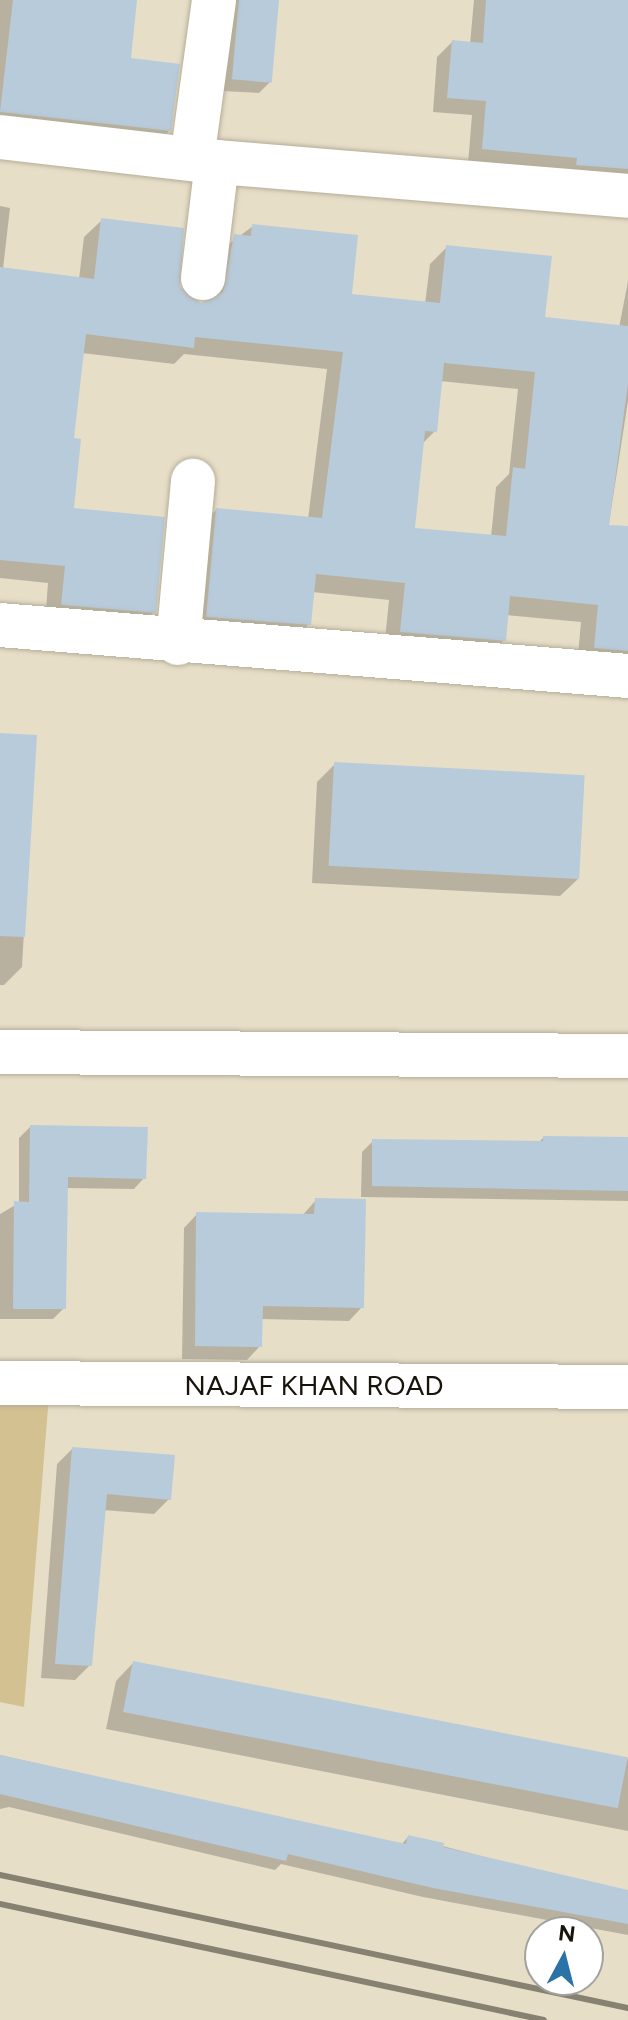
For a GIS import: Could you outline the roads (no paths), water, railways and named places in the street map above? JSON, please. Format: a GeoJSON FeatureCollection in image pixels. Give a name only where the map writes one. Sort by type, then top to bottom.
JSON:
{"type":"FeatureCollection","features":[{"type":"Feature","properties":{"kind":"street"},"geometry":{"type":"LineString","coordinates":[[203,278],[204,160],[214,0]]}},
{"type":"Feature","properties":{"kind":"street"},"geometry":{"type":"LineString","coordinates":[[0,137],[204,160],[628,196]]}},
{"type":"Feature","properties":{"kind":"street"},"geometry":{"type":"LineString","coordinates":[[178,643],[193,481]]}},
{"type":"Feature","properties":{"kind":"street"},"geometry":{"type":"LineString","coordinates":[[0,625],[178,643],[628,676]]}},
{"type":"Feature","properties":{"kind":"street"},"geometry":{"type":"LineString","coordinates":[[0,1052],[628,1056]]}},
{"type":"Feature","properties":{"kind":"street","name":"NAJAF KHAN ROAD"},"geometry":{"type":"LineString","coordinates":[[0,1383],[628,1387]]}},
{"type":"Feature","properties":{"kind":"railway"},"geometry":{"type":"LineString","coordinates":[[0,1875],[628,2008]]}},
{"type":"Feature","properties":{"kind":"railway"},"geometry":{"type":"LineString","coordinates":[[0,1904],[544,2020]]}}]}
